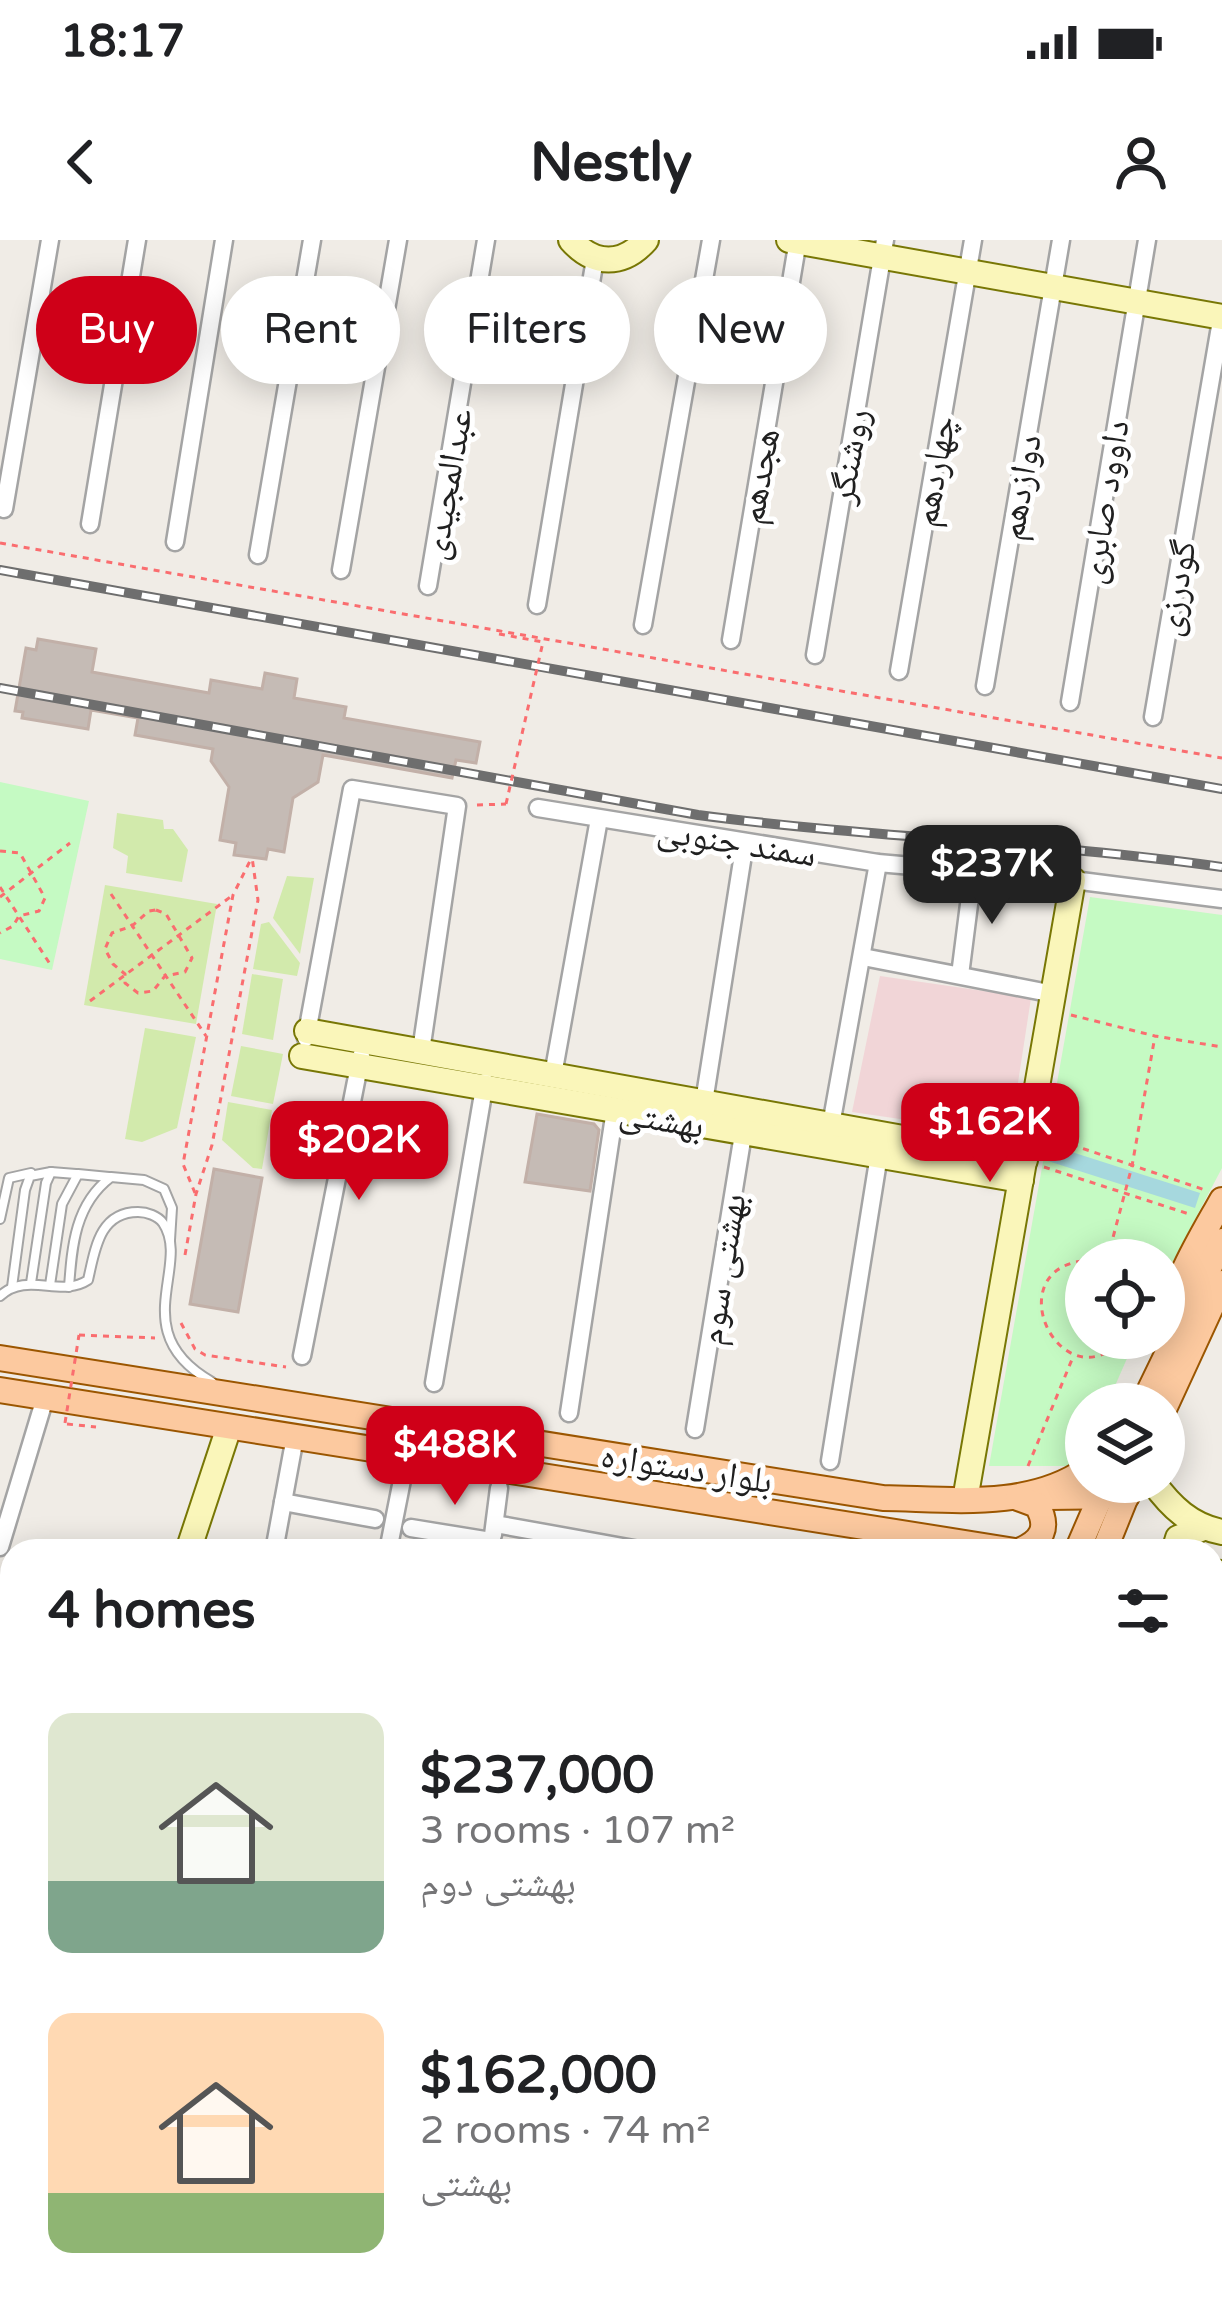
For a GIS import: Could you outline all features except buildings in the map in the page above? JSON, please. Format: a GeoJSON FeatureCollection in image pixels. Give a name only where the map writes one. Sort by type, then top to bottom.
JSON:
{"type":"FeatureCollection","features":[{"type":"Feature","properties":{"kind":"main road"},"geometry":{"type":"LineString","coordinates":[[1162,1362],[1168,1310],[1215,1196]]}},
{"type":"Feature","properties":{"kind":"main road"},"geometry":{"type":"LineString","coordinates":[[1152,1383],[1222,1240]]}},
{"type":"Feature","properties":{"kind":"main road"},"geometry":{"type":"LineString","coordinates":[[1176,1383],[1222,1283]]}},
{"type":"Feature","properties":{"kind":"main road","name":"بلوار دستواره"},"geometry":{"type":"LineString","coordinates":[[0,1358],[883,1498],[1015,1497],[1065,1485]]}},
{"type":"Feature","properties":{"kind":"main road","name":"بلوار دستواره"},"geometry":{"type":"LineString","coordinates":[[0,1390],[941,1539]]}},
{"type":"Feature","properties":{"kind":"main road"},"geometry":{"type":"LineString","coordinates":[[1015,1497],[1065,1493]]}},
{"type":"Feature","properties":{"kind":"main road"},"geometry":{"type":"LineString","coordinates":[[1015,1497],[1036,1504],[1044,1516],[1040,1539]]}},
{"type":"Feature","properties":{"kind":"main road"},"geometry":{"type":"LineString","coordinates":[[1085,1539],[1108,1503]]}},
{"type":"Feature","properties":{"kind":"main road"},"geometry":{"type":"LineString","coordinates":[[1107,1539],[1114,1503]]}},
{"type":"Feature","properties":{"kind":"street"},"geometry":{"type":"LineString","coordinates":[[4,509],[50,240]]}},
{"type":"Feature","properties":{"kind":"street"},"geometry":{"type":"LineString","coordinates":[[91,524],[137,240]]}},
{"type":"Feature","properties":{"kind":"street"},"geometry":{"type":"LineString","coordinates":[[175,542],[224,240]]}},
{"type":"Feature","properties":{"kind":"street"},"geometry":{"type":"LineString","coordinates":[[258,555],[312,240]]}},
{"type":"Feature","properties":{"kind":"street"},"geometry":{"type":"LineString","coordinates":[[341,570],[398,240]]}},
{"type":"Feature","properties":{"kind":"street","name":"عبدالمجیدی"},"geometry":{"type":"LineString","coordinates":[[428,586],[486,240]]}},
{"type":"Feature","properties":{"kind":"street"},"geometry":{"type":"LineString","coordinates":[[571,240],[595,259],[623,258],[646,240]]}},
{"type":"Feature","properties":{"kind":"street"},"geometry":{"type":"LineString","coordinates":[[643,625],[710,240]]}},
{"type":"Feature","properties":{"kind":"street"},"geometry":{"type":"LineString","coordinates":[[795,240],[884,248],[968,272],[1222,317]]}},
{"type":"Feature","properties":{"kind":"street","name":"هجدهم"},"geometry":{"type":"LineString","coordinates":[[731,640],[795,240]]}},
{"type":"Feature","properties":{"kind":"street","name":"چهاردهم"},"geometry":{"type":"LineString","coordinates":[[899,671],[974,240]]}},
{"type":"Feature","properties":{"kind":"street","name":"دوازدهم"},"geometry":{"type":"LineString","coordinates":[[985,686],[1061,240]]}},
{"type":"Feature","properties":{"kind":"street","name":"داوود صابری"},"geometry":{"type":"LineString","coordinates":[[1070,702],[1147,240]]}},
{"type":"Feature","properties":{"kind":"street","name":"روشنگر"},"geometry":{"type":"LineString","coordinates":[[814,656],[884,248]]}},
{"type":"Feature","properties":{"kind":"street"},"geometry":{"type":"LineString","coordinates":[[537,605],[595,259]]}},
{"type":"Feature","properties":{"kind":"street","name":"گودرزی"},"geometry":{"type":"LineString","coordinates":[[1153,717],[1222,317]]}},
{"type":"Feature","properties":{"kind":"street"},"geometry":{"type":"LineString","coordinates":[[305,1044],[352,789],[458,806],[421,1052]]}},
{"type":"Feature","properties":{"kind":"street","name":"سمند جنوبی"},"geometry":{"type":"LineString","coordinates":[[538,808],[878,863],[1222,899]]}},
{"type":"Feature","properties":{"kind":"street"},"geometry":{"type":"LineString","coordinates":[[554,1075],[599,819]]}},
{"type":"Feature","properties":{"kind":"street"},"geometry":{"type":"LineString","coordinates":[[704,1102],[745,842]]}},
{"type":"Feature","properties":{"kind":"street"},"geometry":{"type":"LineString","coordinates":[[831,1125],[878,863]]}},
{"type":"Feature","properties":{"kind":"street"},"geometry":{"type":"LineString","coordinates":[[960,975],[973,873]]}},
{"type":"Feature","properties":{"kind":"street"},"geometry":{"type":"LineString","coordinates":[[965,1500],[1029,1168],[1073,880]]}},
{"type":"Feature","properties":{"kind":"street"},"geometry":{"type":"LineString","coordinates":[[863,957],[1054,994]]}},
{"type":"Feature","properties":{"kind":"street","name":"بهشتی"},"geometry":{"type":"LineString","coordinates":[[305,1044],[486,1075],[615,1110],[745,1121],[879,1155],[1029,1168]]}},
{"type":"Feature","properties":{"kind":"street"},"geometry":{"type":"LineString","coordinates":[[302,1356],[361,1054],[421,1052],[486,1075],[554,1075],[704,1102],[745,1121],[831,1125],[1029,1168]]}},
{"type":"Feature","properties":{"kind":"street"},"geometry":{"type":"LineString","coordinates":[[434,1383],[486,1075]]}},
{"type":"Feature","properties":{"kind":"street"},"geometry":{"type":"LineString","coordinates":[[569,1413],[615,1110]]}},
{"type":"Feature","properties":{"kind":"street","name":"بهشتی سوم"},"geometry":{"type":"LineString","coordinates":[[695,1429],[745,1121]]}},
{"type":"Feature","properties":{"kind":"street"},"geometry":{"type":"LineString","coordinates":[[830,1461],[879,1155]]}},
{"type":"Feature","properties":{"kind":"street"},"geometry":{"type":"LineString","coordinates":[[2,1539],[45,1398]]}},
{"type":"Feature","properties":{"kind":"street"},"geometry":{"type":"LineString","coordinates":[[192,1539],[229,1426]]}},
{"type":"Feature","properties":{"kind":"street"},"geometry":{"type":"LineString","coordinates":[[276,1539],[296,1437]]}},
{"type":"Feature","properties":{"kind":"street"},"geometry":{"type":"LineString","coordinates":[[390,1539],[404,1470]]}},
{"type":"Feature","properties":{"kind":"street"},"geometry":{"type":"LineString","coordinates":[[411,1528],[492,1539],[499,1488]]}},
{"type":"Feature","properties":{"kind":"street"},"geometry":{"type":"LineString","coordinates":[[283,1502],[375,1519]]}},
{"type":"Feature","properties":{"kind":"street"},"geometry":{"type":"LineString","coordinates":[[1169,1503],[1213,1530]]}},
{"type":"Feature","properties":{"kind":"street"},"geometry":{"type":"LineString","coordinates":[[1178,1539],[1213,1530]]}},
{"type":"Feature","properties":{"kind":"lane"},"geometry":{"type":"LineString","coordinates":[[12,1287],[25,1190],[30,1176],[38,1172]]}},
{"type":"Feature","properties":{"kind":"lane"},"geometry":{"type":"LineString","coordinates":[[0,1219],[9,1178],[38,1172],[153,1182],[164,1189],[172,1208],[164,1318],[189,1369],[234,1395]]}},
{"type":"Feature","properties":{"kind":"lane"},"geometry":{"type":"LineString","coordinates":[[31,1283],[51,1172]]}},
{"type":"Feature","properties":{"kind":"lane"},"geometry":{"type":"LineString","coordinates":[[50,1285],[62,1204],[77,1174]]}},
{"type":"Feature","properties":{"kind":"lane"},"geometry":{"type":"LineString","coordinates":[[69,1287],[80,1217],[98,1186],[111,1177]]}},
{"type":"Feature","properties":{"kind":"lane"},"geometry":{"type":"LineString","coordinates":[[0,1296],[12,1287],[31,1283],[76,1288],[88,1280],[99,1234],[112,1219],[126,1213],[143,1211],[159,1219],[169,1247]]}},
{"type":"Feature","properties":{"kind":"path"},"geometry":{"type":"LineString","coordinates":[[0,543],[1222,758]]}},
{"type":"Feature","properties":{"kind":"path"},"geometry":{"type":"LineString","coordinates":[[458,806],[506,804],[543,642],[499,634]]}},
{"type":"Feature","properties":{"kind":"path"},"geometry":{"type":"LineString","coordinates":[[2,895],[70,843]]}},
{"type":"Feature","properties":{"kind":"path"},"geometry":{"type":"LineString","coordinates":[[0,851],[20,853],[45,898],[39,911],[19,916],[0,933]]}},
{"type":"Feature","properties":{"kind":"path"},"geometry":{"type":"LineString","coordinates":[[184,1261],[196,1194],[212,1145],[258,900],[252,857],[233,895],[183,1164],[196,1194]]}},
{"type":"Feature","properties":{"kind":"path"},"geometry":{"type":"LineString","coordinates":[[0,887],[50,964]]}},
{"type":"Feature","properties":{"kind":"path"},"geometry":{"type":"LineString","coordinates":[[110,894],[207,1037]]}},
{"type":"Feature","properties":{"kind":"path"},"geometry":{"type":"LineString","coordinates":[[90,1001],[233,895]]}},
{"type":"Feature","properties":{"kind":"path"},"geometry":{"type":"LineString","coordinates":[[156,910],[172,922],[175,935],[192,958],[185,972],[165,976],[160,986],[144,994],[130,990],[125,974],[105,949],[112,933],[156,910]]}},
{"type":"Feature","properties":{"kind":"path"},"geometry":{"type":"LineString","coordinates":[[1069,1015],[1222,1047]]}},
{"type":"Feature","properties":{"kind":"path"},"geometry":{"type":"LineString","coordinates":[[1112,1239],[1132,1166],[1155,1036]]}},
{"type":"Feature","properties":{"kind":"path"},"geometry":{"type":"LineString","coordinates":[[1048,1136],[1215,1196]]}},
{"type":"Feature","properties":{"kind":"path"},"geometry":{"type":"LineString","coordinates":[[1029,1168],[1195,1216]]}},
{"type":"Feature","properties":{"kind":"path"},"geometry":{"type":"LineString","coordinates":[[1065,1266],[1043,1292],[1042,1322],[1065,1350]]}},
{"type":"Feature","properties":{"kind":"path"},"geometry":{"type":"LineString","coordinates":[[179,1318],[187,1338],[205,1355],[299,1370],[302,1356]]}},
{"type":"Feature","properties":{"kind":"path"},"geometry":{"type":"LineString","coordinates":[[96,1429],[65,1423],[79,1335],[173,1339]]}},
{"type":"Feature","properties":{"kind":"path"},"geometry":{"type":"LineString","coordinates":[[1028,1466],[1072,1359]]}},
{"type":"Feature","properties":{"kind":"shaded area"},"geometry":{"type":"Polygon","coordinates":[[[880,976],[1031,998],[1010,1135],[852,1112],[880,976]]]}},
{"type":"Feature","properties":{"kind":"green space"},"geometry":{"type":"Polygon","coordinates":[[[0,782],[89,801],[52,970],[0,959],[0,782]]]}},
{"type":"Feature","properties":{"kind":"green space"},"geometry":{"type":"Polygon","coordinates":[[[117,813],[163,820],[164,829],[173,829],[188,850],[182,882],[126,873],[128,856],[113,848],[117,813]]]}},
{"type":"Feature","properties":{"kind":"green space"},"geometry":{"type":"Polygon","coordinates":[[[287,876],[314,878],[300,954],[273,918],[287,876]]]}},
{"type":"Feature","properties":{"kind":"green space"},"geometry":{"type":"Polygon","coordinates":[[[105,885],[217,904],[196,1024],[84,1005],[105,885]]]}},
{"type":"Feature","properties":{"kind":"green space"},"geometry":{"type":"Polygon","coordinates":[[[1090,897],[1222,915],[1222,1168],[1185,1239],[1065,1239],[1065,1359],[1127,1359],[1116,1383],[1065,1383],[1065,1466],[989,1466],[1090,897]]]}},
{"type":"Feature","properties":{"kind":"green space"},"geometry":{"type":"Polygon","coordinates":[[[269,922],[300,963],[297,976],[253,969],[261,924],[269,922]]]}},
{"type":"Feature","properties":{"kind":"green space"},"geometry":{"type":"Polygon","coordinates":[[[252,974],[283,979],[273,1040],[242,1034],[252,974]]]}},
{"type":"Feature","properties":{"kind":"green space"},"geometry":{"type":"Polygon","coordinates":[[[145,1028],[196,1037],[177,1128],[142,1142],[125,1139],[145,1028]]]}},
{"type":"Feature","properties":{"kind":"green space"},"geometry":{"type":"Polygon","coordinates":[[[241,1046],[283,1054],[273,1104],[231,1096],[241,1046]]]}},
{"type":"Feature","properties":{"kind":"green space"},"geometry":{"type":"Polygon","coordinates":[[[228,1102],[272,1110],[262,1169],[253,1168],[222,1140],[228,1102]]]}},
{"type":"Feature","properties":{"kind":"water"},"geometry":{"type":"Polygon","coordinates":[[[1053,1146],[1200,1193],[1195,1208],[1048,1161],[1053,1146]]]}},
{"type":"Feature","properties":{"kind":"railway"},"geometry":{"type":"LineString","coordinates":[[0,570],[1222,789]]}},
{"type":"Feature","properties":{"kind":"railway"},"geometry":{"type":"LineString","coordinates":[[0,688],[698,815],[1222,867]]}}]}
